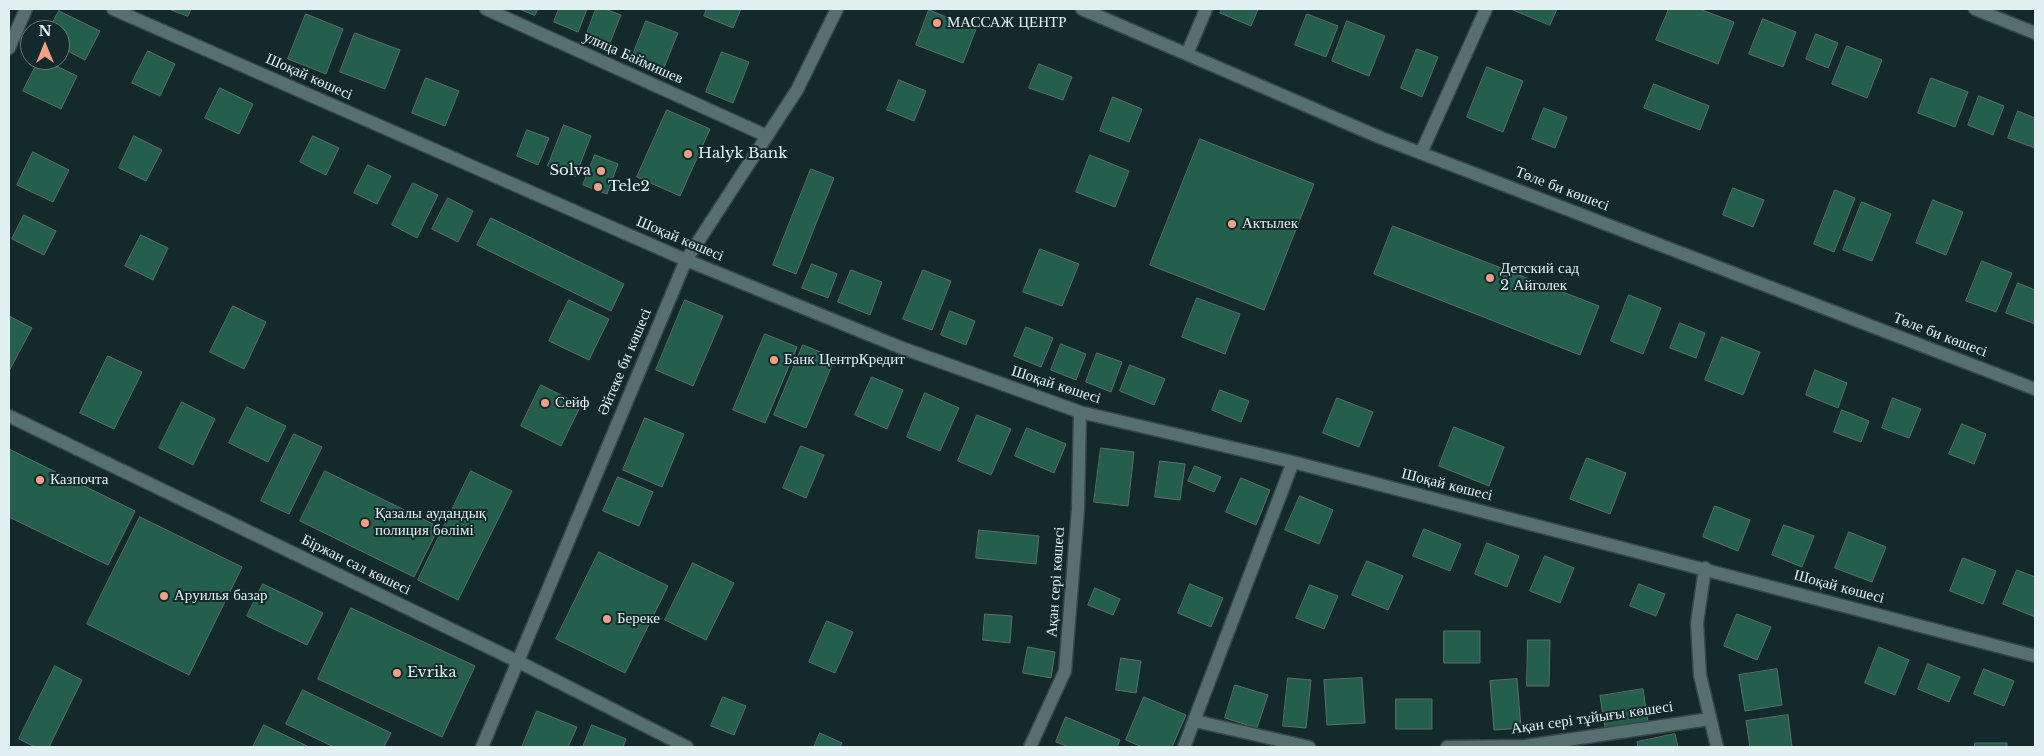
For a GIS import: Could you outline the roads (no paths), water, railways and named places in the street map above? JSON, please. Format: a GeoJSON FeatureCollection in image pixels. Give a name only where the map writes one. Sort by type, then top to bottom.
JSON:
{"type":"FeatureCollection","features":[{"type":"Feature","properties":{"kind":"street"},"geometry":{"type":"LineString","coordinates":[[9,48],[26,9]]}},
{"type":"Feature","properties":{"kind":"street","name":"Шоқай көшесі"},"geometry":{"type":"LineString","coordinates":[[113,9],[686,260],[902,348],[1080,412],[1293,462],[1705,568],[2035,656]]}},
{"type":"Feature","properties":{"kind":"street","name":"улица Баймишев"},"geometry":{"type":"LineString","coordinates":[[486,9],[767,136]]}},
{"type":"Feature","properties":{"kind":"street","name":"Әйтеке би көшесі"},"geometry":{"type":"LineString","coordinates":[[482,747],[686,260],[797,90],[837,9]]}},
{"type":"Feature","properties":{"kind":"street","name":"Төле би көшесі"},"geometry":{"type":"LineString","coordinates":[[1082,9],[1421,153],[2035,388]]}},
{"type":"Feature","properties":{"kind":"street"},"geometry":{"type":"LineString","coordinates":[[1187,54],[1206,9]]}},
{"type":"Feature","properties":{"kind":"street"},"geometry":{"type":"LineString","coordinates":[[1421,153],[1486,9]]}},
{"type":"Feature","properties":{"kind":"street"},"geometry":{"type":"LineString","coordinates":[[1975,9],[2035,33]]}},
{"type":"Feature","properties":{"kind":"street","name":"Ақан сері көшесі"},"geometry":{"type":"LineString","coordinates":[[1030,747],[1065,671],[1078,509],[1080,412]]}},
{"type":"Feature","properties":{"kind":"street","name":"Біржан сал көшесі"},"geometry":{"type":"LineString","coordinates":[[9,416],[517,661],[687,747]]}},
{"type":"Feature","properties":{"kind":"street"},"geometry":{"type":"LineString","coordinates":[[1184,747],[1293,462]]}},
{"type":"Feature","properties":{"kind":"street"},"geometry":{"type":"LineString","coordinates":[[1705,568],[1697,623],[1700,675],[1717,747]]}},
{"type":"Feature","properties":{"kind":"street","name":"Ақан сері тұйығы көшесі"},"geometry":{"type":"LineString","coordinates":[[1447,747],[1524,746],[1710,719]]}},
{"type":"Feature","properties":{"kind":"street"},"geometry":{"type":"LineString","coordinates":[[1195,721],[1309,747]]}},
{"type":"Feature","properties":{"kind":"place","name":"МАССАЖ ЦЕНТР"},"geometry":{"type":"Point","coordinates":[937,23]}},
{"type":"Feature","properties":{"kind":"place","name":"Halyk Bank"},"geometry":{"type":"Point","coordinates":[688,154]}},
{"type":"Feature","properties":{"kind":"place","name":"Solva"},"geometry":{"type":"Point","coordinates":[601,171]}},
{"type":"Feature","properties":{"kind":"place","name":"Tele2"},"geometry":{"type":"Point","coordinates":[598,187]}},
{"type":"Feature","properties":{"kind":"place","name":"Актылек"},"geometry":{"type":"Point","coordinates":[1232,224]}},
{"type":"Feature","properties":{"kind":"place","name":"Детский сад 2 Айголек"},"geometry":{"type":"Point","coordinates":[1490,278]}},
{"type":"Feature","properties":{"kind":"place","name":"Банк ЦентрКредит"},"geometry":{"type":"Point","coordinates":[774,360]}},
{"type":"Feature","properties":{"kind":"place","name":"Сейф"},"geometry":{"type":"Point","coordinates":[545,403]}},
{"type":"Feature","properties":{"kind":"place","name":"Казпочта"},"geometry":{"type":"Point","coordinates":[40,480]}},
{"type":"Feature","properties":{"kind":"place","name":"Қазалы аудандық полиция бөлімі"},"geometry":{"type":"Point","coordinates":[365,523]}},
{"type":"Feature","properties":{"kind":"place","name":"Аруилья базар"},"geometry":{"type":"Point","coordinates":[164,596]}},
{"type":"Feature","properties":{"kind":"place","name":"Береке"},"geometry":{"type":"Point","coordinates":[607,619]}},
{"type":"Feature","properties":{"kind":"place","name":"Evrika"},"geometry":{"type":"Point","coordinates":[397,673]}}]}
